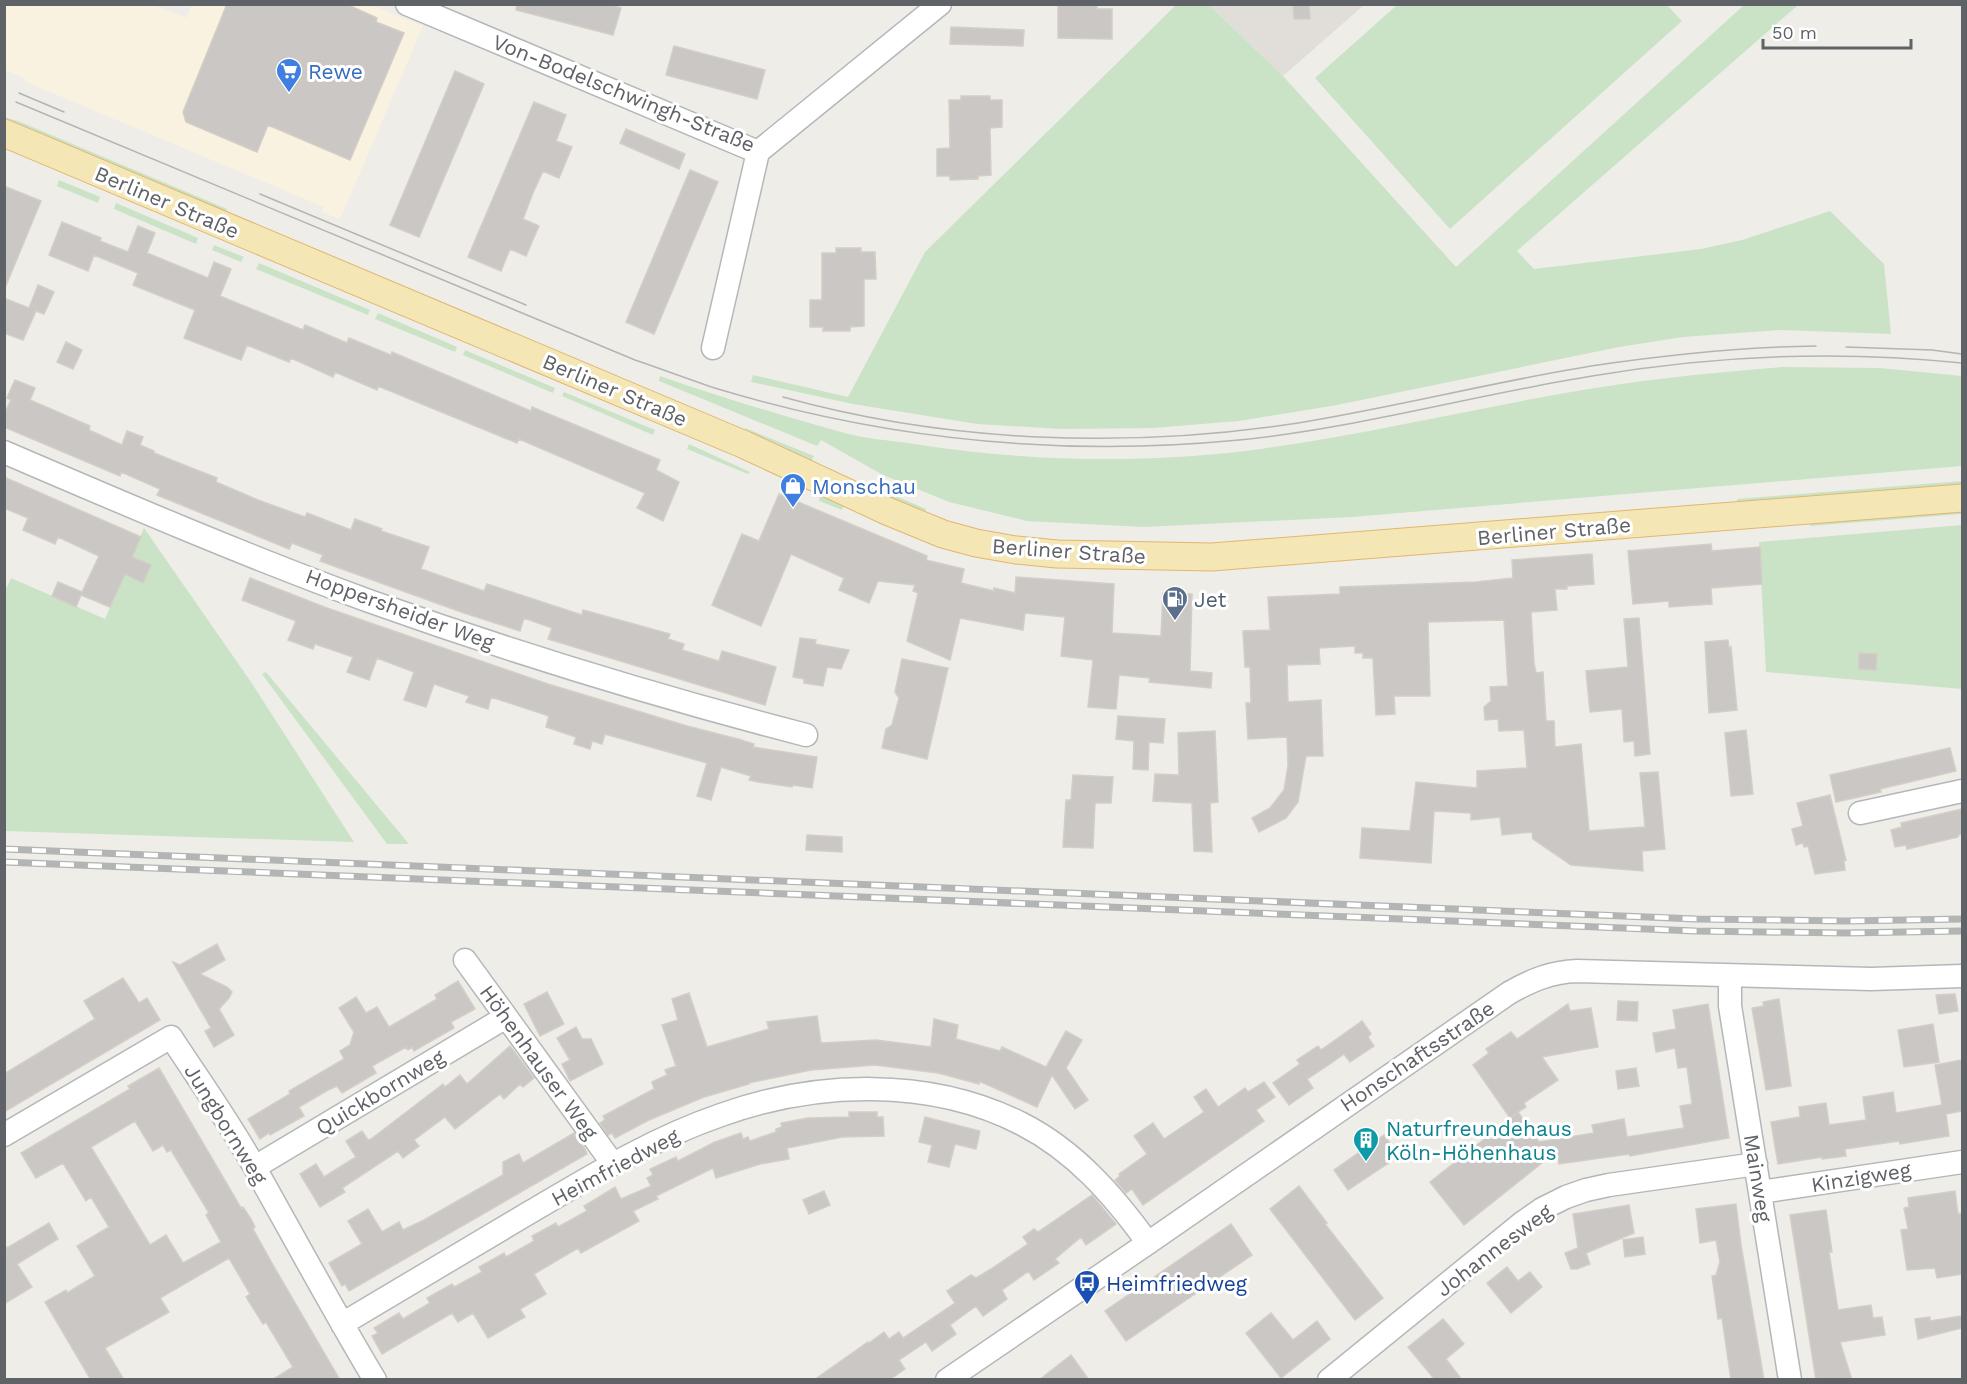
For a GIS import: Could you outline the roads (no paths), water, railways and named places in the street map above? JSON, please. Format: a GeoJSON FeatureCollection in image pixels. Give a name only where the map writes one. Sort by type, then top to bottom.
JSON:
{"type":"FeatureCollection","features":[{"type":"Feature","properties":{"kind":"main road","name":"Berliner Straße"},"geometry":{"type":"LineString","coordinates":[[4,133],[745,445],[887,511],[943,534],[976,543],[1057,554],[1212,557],[1962,498]]}},
{"type":"Feature","properties":{"kind":"street","name":"Von-Bodelschwingh-Straße"},"geometry":{"type":"LineString","coordinates":[[407,4],[758,152],[940,4]]}},
{"type":"Feature","properties":{"kind":"street"},"geometry":{"type":"LineString","coordinates":[[713,348],[758,152]]}},
{"type":"Feature","properties":{"kind":"street","name":"Hoppersheider Weg"},"geometry":{"type":"LineString","coordinates":[[4,453],[161,519],[369,601],[586,673],[806,735]]}},
{"type":"Feature","properties":{"kind":"street"},"geometry":{"type":"LineString","coordinates":[[1860,813],[1962,791]]}},
{"type":"Feature","properties":{"kind":"street","name":"Höhenhauser Weg"},"geometry":{"type":"LineString","coordinates":[[465,960],[613,1164]]}},
{"type":"Feature","properties":{"kind":"street","name":"Honschaftsstraße"},"geometry":{"type":"LineString","coordinates":[[947,1380],[975,1372],[1148,1243],[1509,993],[1542,976],[1561,971],[1577,971],[1871,979],[1962,976]]}},
{"type":"Feature","properties":{"kind":"street","name":"Mainweg"},"geometry":{"type":"LineString","coordinates":[[1730,976],[1730,1006],[1790,1380]]}},
{"type":"Feature","properties":{"kind":"street","name":"Quickbornweg"},"geometry":{"type":"LineString","coordinates":[[255,1167],[506,1017]]}},
{"type":"Feature","properties":{"kind":"street","name":"Jungbornweg"},"geometry":{"type":"LineString","coordinates":[[4,1135],[171,1037],[255,1167],[375,1380]]}},
{"type":"Feature","properties":{"kind":"street","name":"Heimfriedweg"},"geometry":{"type":"LineString","coordinates":[[342,1324],[613,1164],[667,1137],[722,1114],[772,1101],[841,1090],[880,1089],[932,1094],[980,1107],[1022,1124],[1059,1148],[1093,1176],[1114,1198],[1148,1243]]}},
{"type":"Feature","properties":{"kind":"street","name":"Kinzigweg"},"geometry":{"type":"LineString","coordinates":[[1760,1192],[1962,1162]]}},
{"type":"Feature","properties":{"kind":"street","name":"Johannesweg"},"geometry":{"type":"LineString","coordinates":[[1339,1377],[1542,1209],[1566,1197],[1610,1185],[1756,1164]]}},
{"type":"Feature","properties":{"kind":"tram line"},"geometry":{"type":"LineString","coordinates":[[19,93],[64,112]]}},
{"type":"Feature","properties":{"kind":"tram line"},"geometry":{"type":"LineString","coordinates":[[16,102],[635,360],[718,389],[782,407],[911,432],[1042,445],[1173,445],[1239,440],[1328,428],[1548,384],[1684,363],[1823,356],[1962,363]]}},
{"type":"Feature","properties":{"kind":"tram line"},"geometry":{"type":"LineString","coordinates":[[260,194],[526,305]]}},
{"type":"Feature","properties":{"kind":"tram line"},"geometry":{"type":"LineString","coordinates":[[783,397],[909,424],[974,432],[1039,437],[1169,436],[1298,423],[1554,372],[1619,362],[1731,350],[1816,346]]}},
{"type":"Feature","properties":{"kind":"tram line"},"geometry":{"type":"LineString","coordinates":[[1846,347],[1932,350],[1962,354]]}},
{"type":"Feature","properties":{"kind":"railway"},"geometry":{"type":"LineString","coordinates":[[4,849],[1696,919],[1846,921],[1962,919]]}},
{"type":"Feature","properties":{"kind":"railway"},"geometry":{"type":"LineString","coordinates":[[4,862],[1695,931],[1846,933],[1962,931]]}},
{"type":"Feature","properties":{"kind":"place","name":"Rewe"},"geometry":{"type":"Point","coordinates":[289,94]}},
{"type":"Feature","properties":{"kind":"place","name":"Monschau"},"geometry":{"type":"Point","coordinates":[793,509]}},
{"type":"Feature","properties":{"kind":"place","name":"Jet"},"geometry":{"type":"Point","coordinates":[1175,622]}},
{"type":"Feature","properties":{"kind":"place","name":"Naturfreundehaus Köln-Höhenhaus"},"geometry":{"type":"Point","coordinates":[1366,1163]}},
{"type":"Feature","properties":{"kind":"place","name":"Heimfriedweg"},"geometry":{"type":"Point","coordinates":[1087,1306]}}]}
